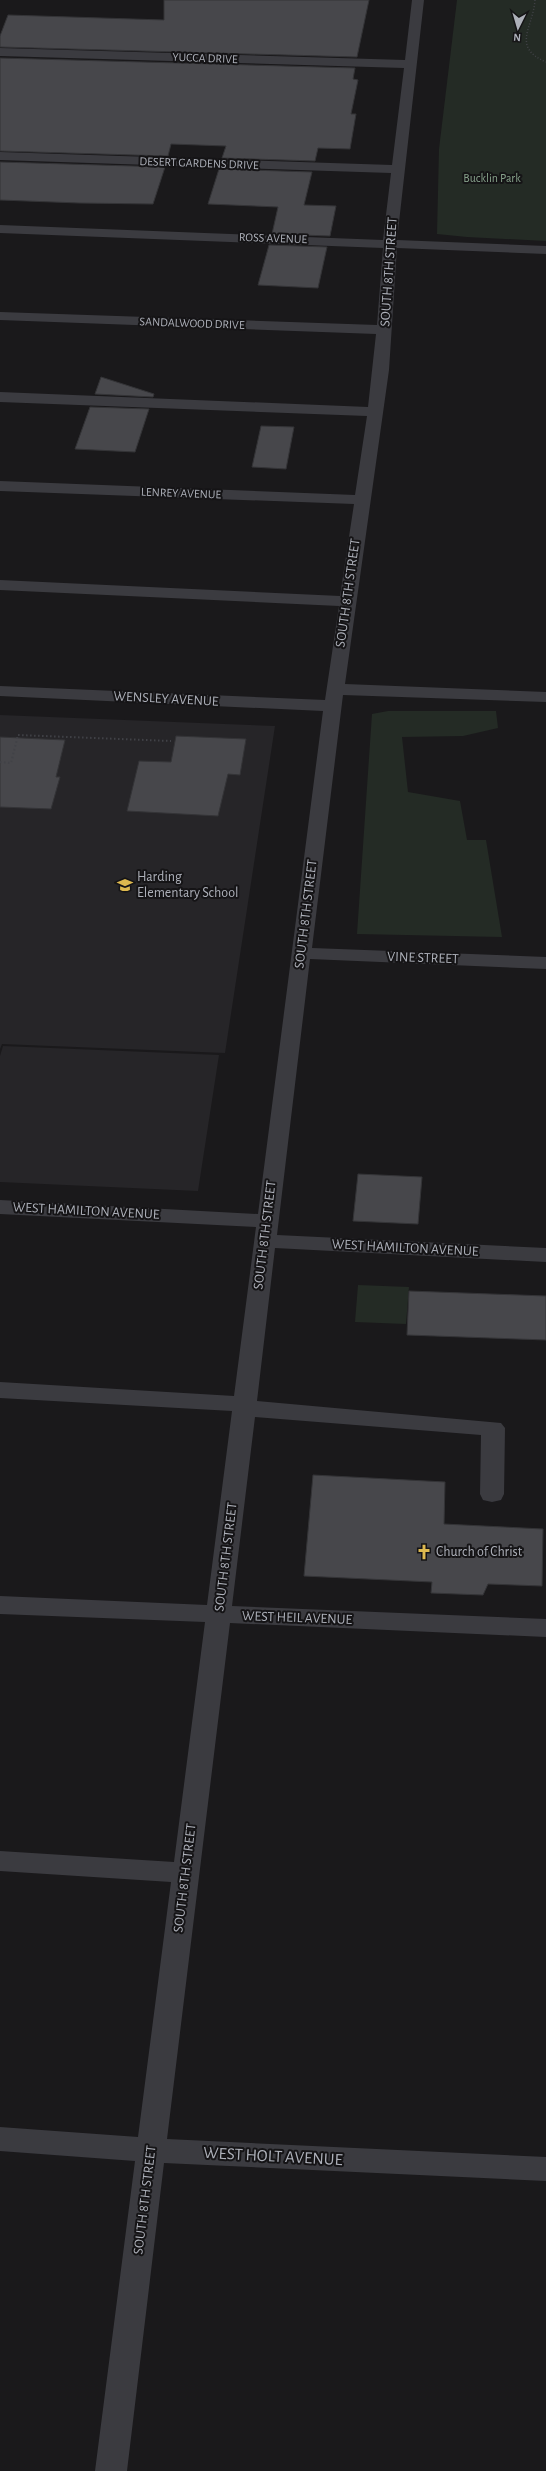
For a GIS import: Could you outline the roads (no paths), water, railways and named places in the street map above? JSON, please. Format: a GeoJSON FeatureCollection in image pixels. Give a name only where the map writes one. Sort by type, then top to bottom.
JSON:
{"type":"FeatureCollection","features":[{"type":"Feature","properties":{"kind":"street","name":"SOUTH 8TH STREET"},"geometry":{"type":"LineString","coordinates":[[111,2471],[333,698],[385,330],[390,242],[418,0]]}},
{"type":"Feature","properties":{"kind":"street","name":"YUCCA DRIVE"},"geometry":{"type":"LineString","coordinates":[[0,52],[410,64]]}},
{"type":"Feature","properties":{"kind":"street","name":"DESERT GARDENS DRIVE"},"geometry":{"type":"LineString","coordinates":[[0,156],[398,169]]}},
{"type":"Feature","properties":{"kind":"street","name":"ROSS AVENUE"},"geometry":{"type":"LineString","coordinates":[[0,229],[390,242],[435,246],[546,250]]}},
{"type":"Feature","properties":{"kind":"street","name":"SANDALWOOD DRIVE"},"geometry":{"type":"LineString","coordinates":[[0,316],[385,330]]}},
{"type":"Feature","properties":{"kind":"street"},"geometry":{"type":"LineString","coordinates":[[0,398],[374,412]]}},
{"type":"Feature","properties":{"kind":"street","name":"LENREY AVENUE"},"geometry":{"type":"LineString","coordinates":[[0,486],[362,500]]}},
{"type":"Feature","properties":{"kind":"street"},"geometry":{"type":"LineString","coordinates":[[0,585],[347,601]]}},
{"type":"Feature","properties":{"kind":"street","name":"WENSLEY AVENUE"},"geometry":{"type":"LineString","coordinates":[[0,691],[333,698],[546,697]]}},
{"type":"Feature","properties":{"kind":"street","name":"VINE STREET"},"geometry":{"type":"LineString","coordinates":[[301,953],[546,963]]}},
{"type":"Feature","properties":{"kind":"street","name":"WEST HAMILTON AVENUE"},"geometry":{"type":"LineString","coordinates":[[0,1207],[546,1255]]}},
{"type":"Feature","properties":{"kind":"street"},"geometry":{"type":"LineString","coordinates":[[0,1390],[244,1406],[493,1428],[492,1494]]}},
{"type":"Feature","properties":{"kind":"street","name":"WEST HEIL AVENUE"},"geometry":{"type":"LineString","coordinates":[[0,1605],[546,1628]]}},
{"type":"Feature","properties":{"kind":"street"},"geometry":{"type":"LineString","coordinates":[[0,1860],[186,1873]]}},
{"type":"Feature","properties":{"kind":"street","name":"WEST HOLT AVENUE"},"geometry":{"type":"LineString","coordinates":[[0,2139],[151,2150],[546,2169]]}},
{"type":"Feature","properties":{"kind":"place","name":"Harding Elementary School"},"geometry":{"type":"Point","coordinates":[125,885]}},
{"type":"Feature","properties":{"kind":"place","name":"Church of Christ"},"geometry":{"type":"Point","coordinates":[424,1552]}},
{"type":"Feature","properties":{"kind":"park label","name":"Bucklin Park"},"geometry":{"type":"Point","coordinates":[492,178]}}]}
